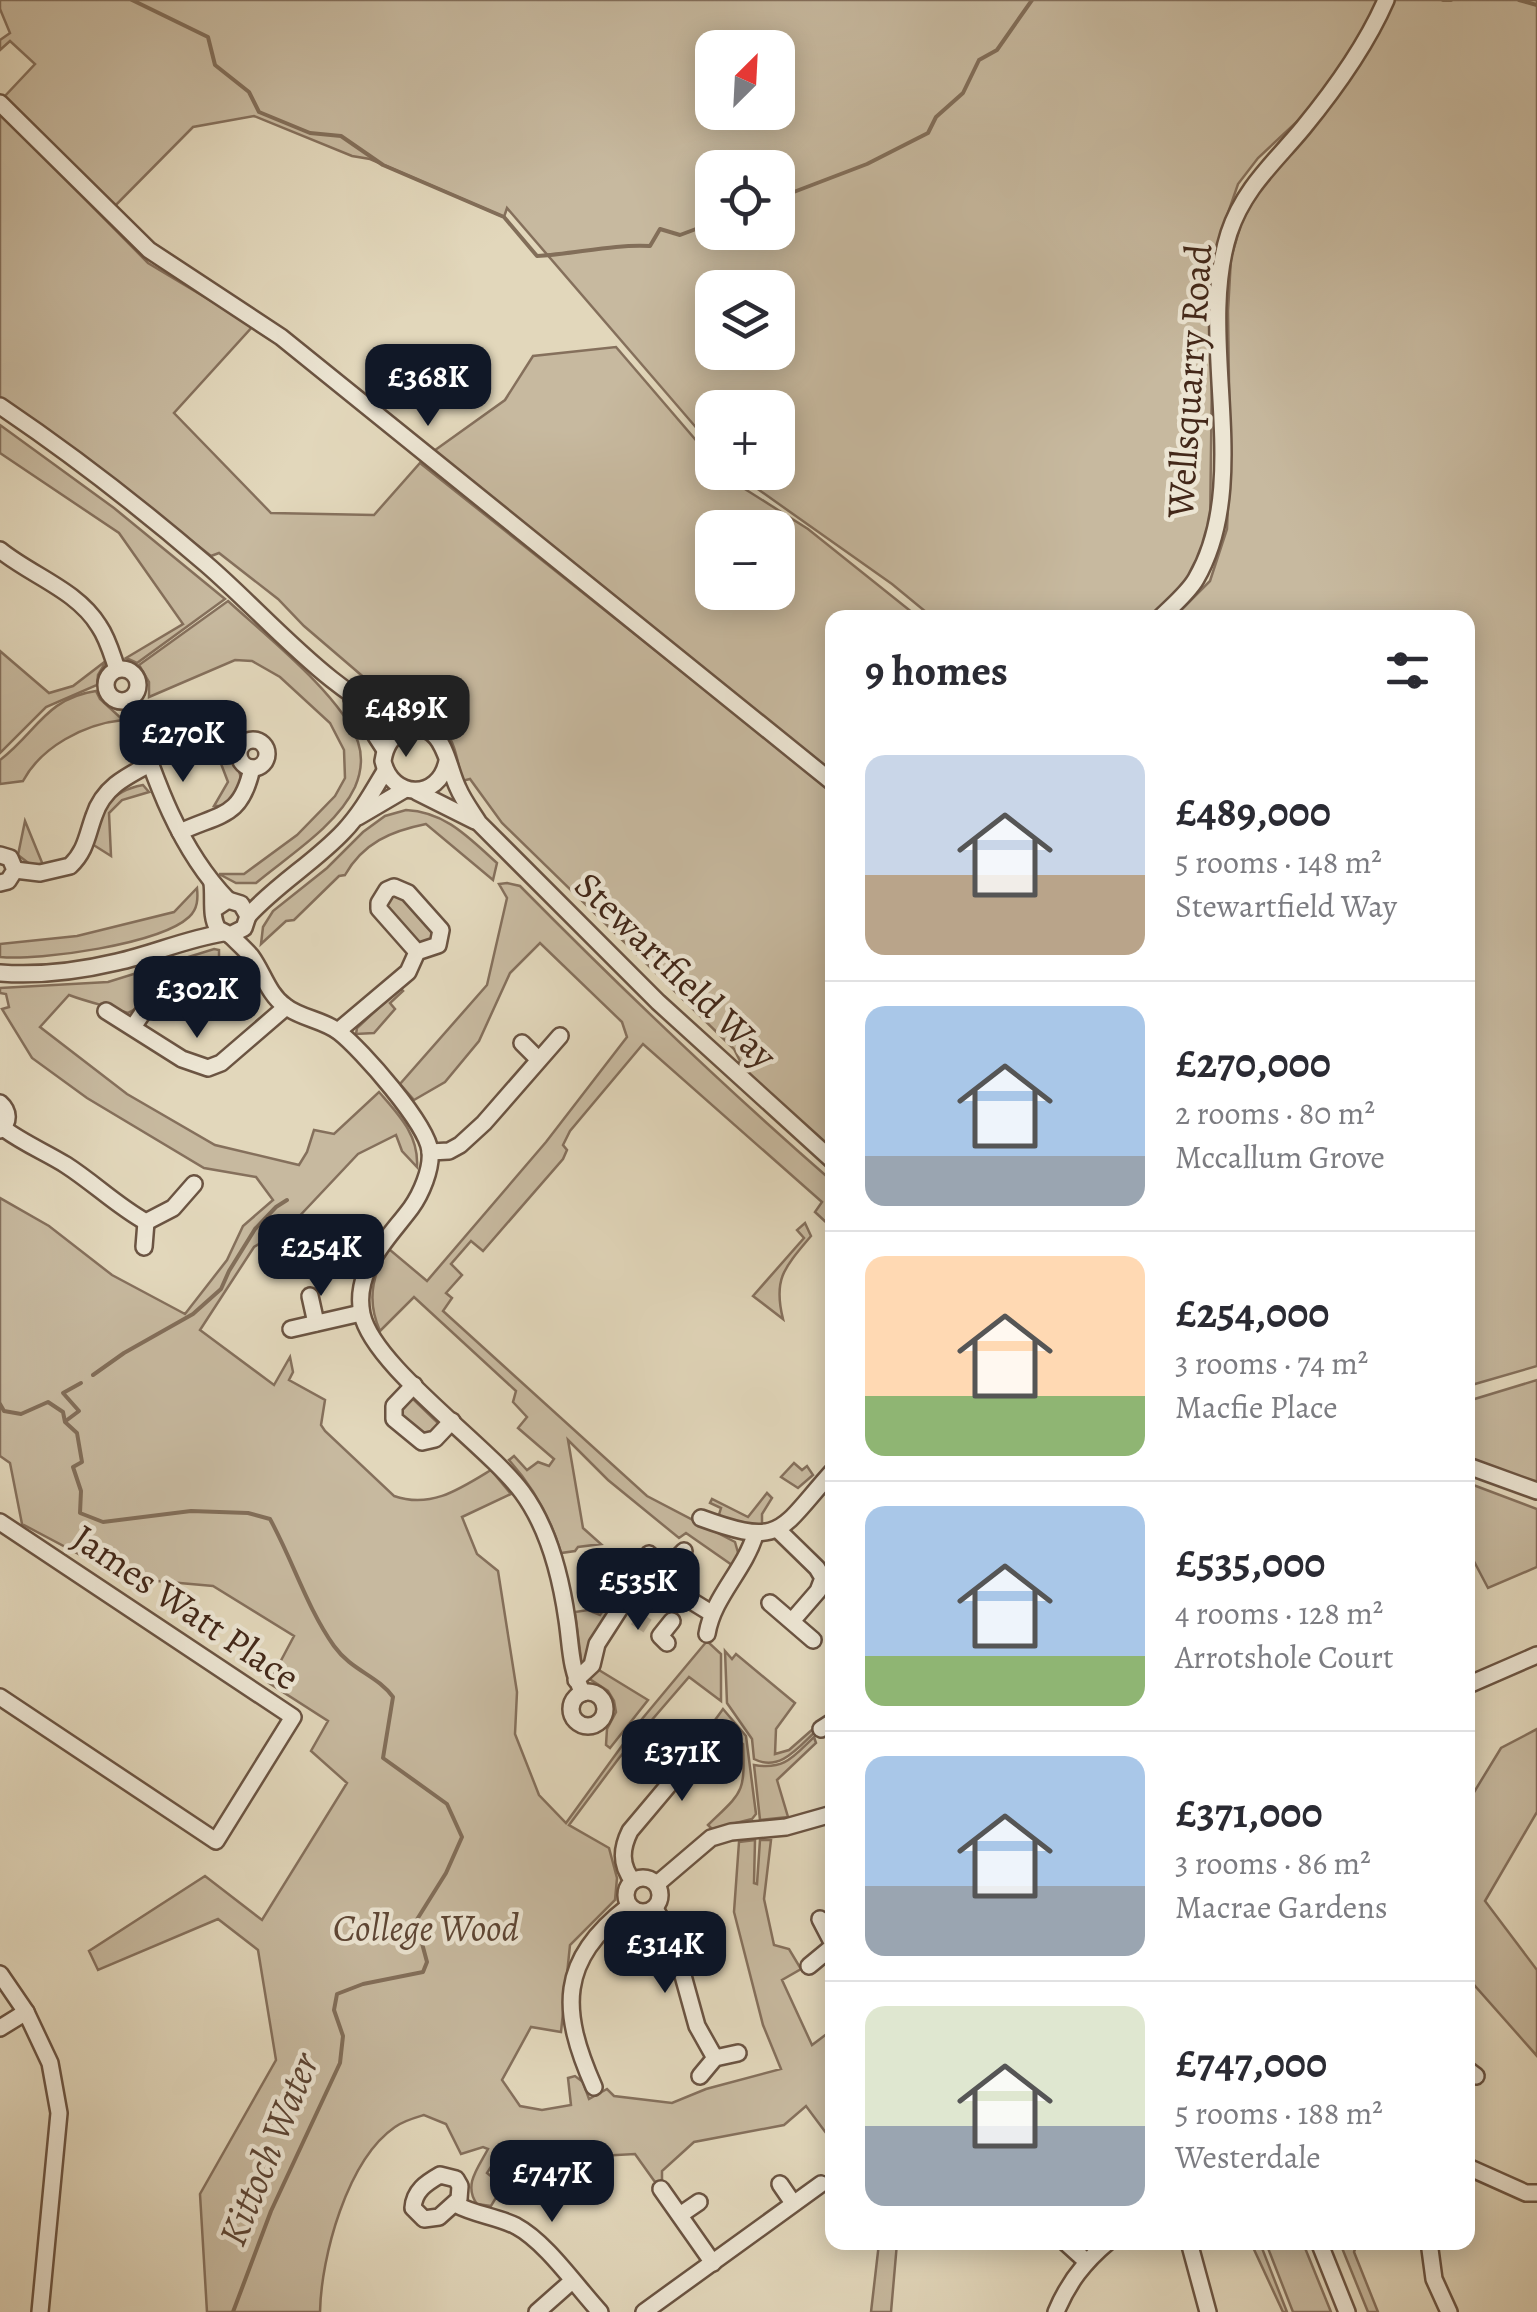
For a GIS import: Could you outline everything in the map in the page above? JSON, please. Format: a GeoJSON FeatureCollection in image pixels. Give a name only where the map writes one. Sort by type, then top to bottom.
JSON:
{"type":"FeatureCollection","features":[{"type":"Feature","properties":{"kind":"street","name":"Wellsquarry Road"},"geometry":{"type":"LineString","coordinates":[[1168,610],[1194,583],[1209,552],[1222,483],[1219,298],[1233,222],[1254,182],[1333,89],[1377,21],[1386,0]]}},
{"type":"Feature","properties":{"kind":"street"},"geometry":{"type":"LineString","coordinates":[[0,103],[149,250],[281,336],[825,776]]}},
{"type":"Feature","properties":{"kind":"street"},"geometry":{"type":"LineString","coordinates":[[0,406],[204,562],[347,692],[384,716],[422,729],[442,744],[446,761],[441,778],[426,790],[411,791],[354,820]]}},
{"type":"Feature","properties":{"kind":"street"},"geometry":{"type":"LineString","coordinates":[[0,550],[79,602],[102,630],[118,670],[132,672],[138,682],[136,692],[128,700],[150,764],[180,832],[274,996],[286,1007],[338,1031],[419,1122],[430,1152],[417,1200],[375,1252],[366,1272],[361,1313],[380,1350],[512,1478],[542,1528],[567,1617],[579,1686],[598,1644],[623,1604],[653,1631],[672,1621]]}},
{"type":"Feature","properties":{"kind":"street"},"geometry":{"type":"LineString","coordinates":[[347,692],[385,750]]}},
{"type":"Feature","properties":{"kind":"street"},"geometry":{"type":"LineString","coordinates":[[0,973],[74,970],[118,962],[190,939],[230,918],[300,871],[354,820],[385,771],[389,742],[404,730],[422,729]]}},
{"type":"Feature","properties":{"kind":"street","name":"Stewartfield Way"},"geometry":{"type":"LineString","coordinates":[[446,761],[458,790],[479,823],[658,1002],[825,1154]]}},
{"type":"Feature","properties":{"kind":"street"},"geometry":{"type":"LineString","coordinates":[[15,870],[40,872],[70,866],[85,846],[94,813],[113,784],[150,764]]}},
{"type":"Feature","properties":{"kind":"street"},"geometry":{"type":"LineString","coordinates":[[180,832],[234,808],[245,795],[252,768]]}},
{"type":"Feature","properties":{"kind":"street"},"geometry":{"type":"LineString","coordinates":[[385,771],[393,782],[411,791]]}},
{"type":"Feature","properties":{"kind":"street","name":"Stewartfield Way"},"geometry":{"type":"LineString","coordinates":[[411,791],[479,823]]}},
{"type":"Feature","properties":{"kind":"street"},"geometry":{"type":"LineString","coordinates":[[0,855],[10,858],[15,870]]}},
{"type":"Feature","properties":{"kind":"street"},"geometry":{"type":"LineString","coordinates":[[0,883],[8,882],[15,870]]}},
{"type":"Feature","properties":{"kind":"street"},"geometry":{"type":"LineString","coordinates":[[338,1031],[408,972],[418,952],[438,945],[440,930],[408,894],[394,887],[387,890],[378,903],[379,909],[418,952]]}},
{"type":"Feature","properties":{"kind":"street"},"geometry":{"type":"LineString","coordinates":[[106,1011],[182,1059],[208,1068],[221,1062],[286,1007]]}},
{"type":"Feature","properties":{"kind":"street"},"geometry":{"type":"LineString","coordinates":[[133,1027],[146,1008]]}},
{"type":"Feature","properties":{"kind":"street"},"geometry":{"type":"LineString","coordinates":[[430,1152],[449,1151],[460,1145],[560,1036]]}},
{"type":"Feature","properties":{"kind":"street"},"geometry":{"type":"LineString","coordinates":[[522,1044],[538,1059]]}},
{"type":"Feature","properties":{"kind":"street"},"geometry":{"type":"LineString","coordinates":[[0,1103],[8,1114],[2,1129],[70,1168],[146,1222]]}},
{"type":"Feature","properties":{"kind":"street"},"geometry":{"type":"LineString","coordinates":[[146,1222],[173,1208],[194,1184]]}},
{"type":"Feature","properties":{"kind":"street"},"geometry":{"type":"LineString","coordinates":[[144,1247],[146,1222]]}},
{"type":"Feature","properties":{"kind":"street"},"geometry":{"type":"LineString","coordinates":[[310,1296],[316,1322]]}},
{"type":"Feature","properties":{"kind":"street"},"geometry":{"type":"LineString","coordinates":[[290,1329],[361,1313]]}},
{"type":"Feature","properties":{"kind":"street"},"geometry":{"type":"LineString","coordinates":[[414,1384],[394,1406],[394,1420],[422,1442],[436,1439],[452,1421]]}},
{"type":"Feature","properties":{"kind":"street"},"geometry":{"type":"LineString","coordinates":[[1475,1469],[1537,1491]]}},
{"type":"Feature","properties":{"kind":"street"},"geometry":{"type":"LineString","coordinates":[[701,1518],[755,1535],[778,1529],[825,1479]]}},
{"type":"Feature","properties":{"kind":"street","name":"James Watt Place"},"geometry":{"type":"LineString","coordinates":[[0,1697],[216,1841],[293,1717],[2,1526]]}},
{"type":"Feature","properties":{"kind":"street"},"geometry":{"type":"LineString","coordinates":[[778,1529],[823,1578],[818,1591],[792,1621]]}},
{"type":"Feature","properties":{"kind":"street"},"geometry":{"type":"LineString","coordinates":[[707,1634],[710,1613],[749,1554],[755,1535]]}},
{"type":"Feature","properties":{"kind":"street"},"geometry":{"type":"LineString","coordinates":[[664,1571],[684,1552]]}},
{"type":"Feature","properties":{"kind":"street"},"geometry":{"type":"LineString","coordinates":[[648,1554],[664,1571],[672,1589],[710,1613]]}},
{"type":"Feature","properties":{"kind":"street"},"geometry":{"type":"LineString","coordinates":[[770,1602],[813,1640]]}},
{"type":"Feature","properties":{"kind":"street"},"geometry":{"type":"LineString","coordinates":[[1475,1682],[1537,1654]]}},
{"type":"Feature","properties":{"kind":"street"},"geometry":{"type":"LineString","coordinates":[[633,1881],[622,1858],[630,1831],[715,1730]]}},
{"type":"Feature","properties":{"kind":"street"},"geometry":{"type":"LineString","coordinates":[[678,1736],[696,1752]]}},
{"type":"Feature","properties":{"kind":"street"},"geometry":{"type":"LineString","coordinates":[[657,1884],[711,1838],[731,1832],[786,1828],[825,1816]]}},
{"type":"Feature","properties":{"kind":"street"},"geometry":{"type":"LineString","coordinates":[[650,1879],[657,1884],[660,1902],[655,1909],[637,1912],[629,1906],[627,1888],[633,1881],[650,1879]]}},
{"type":"Feature","properties":{"kind":"street"},"geometry":{"type":"LineString","coordinates":[[594,2087],[570,2022],[581,1959],[591,1940],[629,1906]]}},
{"type":"Feature","properties":{"kind":"street"},"geometry":{"type":"LineString","coordinates":[[655,1909],[672,1936],[697,2026],[716,2058]]}},
{"type":"Feature","properties":{"kind":"street"},"geometry":{"type":"LineString","coordinates":[[820,1920],[825,1930]]}},
{"type":"Feature","properties":{"kind":"street"},"geometry":{"type":"LineString","coordinates":[[809,1966],[825,1951]]}},
{"type":"Feature","properties":{"kind":"street"},"geometry":{"type":"LineString","coordinates":[[0,1974],[26,2012],[50,2063],[59,2113],[40,2312]]}},
{"type":"Feature","properties":{"kind":"street"},"geometry":{"type":"LineString","coordinates":[[0,2028],[26,2012]]}},
{"type":"Feature","properties":{"kind":"street"},"geometry":{"type":"LineString","coordinates":[[700,2076],[716,2058],[738,2053]]}},
{"type":"Feature","properties":{"kind":"street"},"geometry":{"type":"LineString","coordinates":[[564,2069],[582,2060]]}},
{"type":"Feature","properties":{"kind":"street"},"geometry":{"type":"LineString","coordinates":[[1475,2170],[1537,2193]]}},
{"type":"Feature","properties":{"kind":"street"},"geometry":{"type":"LineString","coordinates":[[780,2184],[793,2203]]}},
{"type":"Feature","properties":{"kind":"street"},"geometry":{"type":"LineString","coordinates":[[644,2312],[821,2184]]}},
{"type":"Feature","properties":{"kind":"street"},"geometry":{"type":"LineString","coordinates":[[661,2189],[713,2262]]}},
{"type":"Feature","properties":{"kind":"street"},"geometry":{"type":"LineString","coordinates":[[680,2216],[699,2202]]}},
{"type":"Feature","properties":{"kind":"street"},"geometry":{"type":"LineString","coordinates":[[455,2204],[468,2212],[500,2219],[531,2235],[600,2312]]}},
{"type":"Feature","properties":{"kind":"street"},"geometry":{"type":"LineString","coordinates":[[1074,2250],[1086,2261]]}},
{"type":"Feature","properties":{"kind":"street"},"geometry":{"type":"LineString","coordinates":[[1056,2312],[1070,2283],[1099,2250]]}},
{"type":"Feature","properties":{"kind":"street"},"geometry":{"type":"LineString","coordinates":[[1190,2250],[1208,2312]]}},
{"type":"Feature","properties":{"kind":"street"},"geometry":{"type":"LineString","coordinates":[[1322,2250],[1347,2312]]}},
{"type":"Feature","properties":{"kind":"street"},"geometry":{"type":"LineString","coordinates":[[1430,2250],[1434,2279],[1449,2312]]}},
{"type":"Feature","properties":{"kind":"street"},"geometry":{"type":"LineString","coordinates":[[537,2312],[571,2282]]}},
{"type":"Feature","properties":{"kind":"green space"},"geometry":{"type":"Polygon","coordinates":[[[0,0],[1377,0],[1374,15],[1316,104],[1258,158],[1238,184],[1220,236],[1213,295],[1210,527],[1199,565],[1159,610],[924,610],[795,515],[795,510],[787,510],[759,490],[795,490],[795,390],[695,390],[695,426],[507,208],[504,217],[370,159],[352,156],[254,116],[193,127],[113,208],[5,96],[35,64],[10,41],[0,50],[0,40],[10,33],[0,0]]]}},
{"type":"Feature","properties":{"kind":"green space"},"geometry":{"type":"Polygon","coordinates":[[[1394,0],[1537,0],[1537,1366],[1475,1384],[1475,610],[1181,610],[1210,581],[1227,529],[1228,311],[1231,258],[1241,224],[1260,186],[1379,26],[1394,0]]]}},
{"type":"Feature","properties":{"kind":"green space"},"geometry":{"type":"Polygon","coordinates":[[[0,113],[148,263],[253,326],[174,413],[271,513],[374,515],[420,463],[825,785],[825,1144],[737,1066],[740,1061],[734,1049],[502,823],[470,779],[462,781],[454,749],[444,730],[394,711],[395,704],[278,599],[219,553],[211,556],[95,464],[0,397],[0,113]]]}},
{"type":"Feature","properties":{"kind":"green space"},"geometry":{"type":"Polygon","coordinates":[[[616,347],[695,439],[695,490],[746,490],[778,510],[695,510],[695,610],[795,610],[795,521],[909,610],[825,610],[825,767],[431,453],[505,400],[533,356],[616,347]]]}},
{"type":"Feature","properties":{"kind":"green space"},"geometry":{"type":"Polygon","coordinates":[[[0,425],[114,508],[225,599],[137,663],[126,658],[183,624],[119,533],[0,453],[0,425]]]}},
{"type":"Feature","properties":{"kind":"green space"},"geometry":{"type":"Polygon","coordinates":[[[228,601],[320,686],[349,724],[360,753],[355,787],[336,815],[256,883],[236,883],[219,874],[244,874],[297,835],[335,796],[345,778],[344,750],[330,723],[280,677],[252,661],[235,660],[149,697],[149,682],[139,665],[228,601]]]}},
{"type":"Feature","properties":{"kind":"green space"},"geometry":{"type":"Polygon","coordinates":[[[0,651],[49,693],[73,686],[107,660],[97,685],[46,707],[0,753],[0,651]]]}},
{"type":"Feature","properties":{"kind":"green space"},"geometry":{"type":"Polygon","coordinates":[[[96,691],[123,720],[93,726],[65,739],[41,758],[23,781],[0,784],[0,760],[43,718],[65,701],[96,691]]]}},
{"type":"Feature","properties":{"kind":"green space"},"geometry":{"type":"Polygon","coordinates":[[[215,748],[228,750],[240,773],[238,790],[228,806],[214,806],[228,782],[215,748]]]}},
{"type":"Feature","properties":{"kind":"green space"},"geometry":{"type":"Polygon","coordinates":[[[143,785],[149,792],[122,800],[109,813],[111,856],[92,844],[113,798],[143,785]]]}},
{"type":"Feature","properties":{"kind":"green space"},"geometry":{"type":"Polygon","coordinates":[[[406,810],[445,821],[466,836],[497,863],[493,880],[426,824],[413,827],[369,847],[345,875],[339,876],[294,920],[286,921],[261,944],[263,927],[273,911],[327,868],[363,832],[385,816],[406,810]]]}},
{"type":"Feature","properties":{"kind":"green space"},"geometry":{"type":"Polygon","coordinates":[[[25,821],[43,865],[31,865],[18,855],[25,821]]]}},
{"type":"Feature","properties":{"kind":"green space"},"geometry":{"type":"Polygon","coordinates":[[[499,884],[520,886],[673,1036],[825,1175],[825,1221],[815,1212],[822,1202],[643,1044],[570,1131],[563,1145],[567,1150],[563,1159],[483,1251],[471,1241],[451,1264],[462,1275],[446,1293],[452,1298],[443,1311],[647,1496],[735,1542],[739,1556],[732,1565],[686,1533],[679,1538],[608,1480],[568,1440],[583,1528],[601,1544],[561,1553],[541,1504],[509,1460],[514,1456],[527,1470],[538,1462],[549,1466],[554,1459],[518,1428],[527,1417],[513,1402],[516,1391],[414,1297],[380,1331],[376,1320],[373,1289],[389,1249],[427,1281],[546,1142],[627,1037],[622,1022],[540,943],[510,973],[479,1041],[445,1082],[414,1100],[400,1084],[487,985],[507,898],[499,884]]]}},
{"type":"Feature","properties":{"kind":"green space"},"geometry":{"type":"Polygon","coordinates":[[[197,888],[192,914],[153,935],[99,949],[0,957],[0,944],[77,936],[174,912],[197,888]]]}},
{"type":"Feature","properties":{"kind":"green space"},"geometry":{"type":"Polygon","coordinates":[[[397,894],[433,929],[430,943],[421,945],[385,905],[390,895],[397,894]]]}},
{"type":"Feature","properties":{"kind":"green space","name":"College Wood"},"geometry":{"type":"Polygon","coordinates":[[[219,950],[219,961],[174,978],[128,1013],[69,995],[40,1027],[127,1094],[215,1145],[299,1165],[314,1130],[334,1134],[379,1092],[411,1135],[417,1167],[402,1151],[396,1135],[358,1154],[291,1225],[254,1247],[200,1330],[274,1385],[290,1357],[293,1372],[289,1380],[325,1400],[321,1425],[325,1431],[394,1496],[420,1500],[445,1495],[491,1470],[511,1494],[462,1517],[477,1554],[498,1571],[517,1692],[515,1734],[539,1795],[566,1823],[637,1725],[707,1641],[721,1654],[721,1701],[689,1677],[619,1758],[569,1825],[609,1848],[617,1878],[615,1900],[570,1945],[561,2032],[531,2027],[502,2080],[520,2106],[542,2110],[571,2105],[568,2078],[575,2076],[583,2082],[589,2099],[607,2089],[614,2096],[672,2103],[706,2089],[781,2069],[763,2025],[734,1912],[739,1842],[755,1840],[757,1884],[760,1840],[771,1840],[764,1899],[774,1945],[789,1949],[801,1969],[782,1980],[812,2045],[825,2035],[825,2132],[806,2106],[784,2125],[694,2142],[662,2171],[662,2180],[655,2182],[635,2154],[580,2157],[565,2167],[501,2151],[487,2173],[503,2186],[491,2206],[477,2204],[471,2190],[476,2170],[488,2149],[461,2154],[446,2124],[424,2115],[395,2127],[378,2142],[350,2186],[325,2265],[320,2312],[207,2312],[200,2194],[276,2060],[258,1950],[218,1919],[98,1970],[89,1951],[205,1876],[262,1920],[347,1783],[311,1751],[328,1721],[269,1683],[294,1636],[213,1586],[124,1578],[22,1524],[10,1463],[0,1456],[0,1198],[49,1226],[112,1275],[185,1314],[227,1260],[243,1226],[273,1200],[256,1177],[204,1168],[87,1098],[32,1058],[2,1009],[9,1007],[0,988],[108,982],[219,950]]]}},
{"type":"Feature","properties":{"kind":"green space"},"geometry":{"type":"Polygon","coordinates":[[[400,988],[403,991],[390,1003],[395,1009],[374,1033],[356,1034],[357,1028],[400,988]]]}},
{"type":"Feature","properties":{"kind":"green space"},"geometry":{"type":"Polygon","coordinates":[[[805,1223],[811,1236],[788,1266],[780,1284],[783,1319],[753,1296],[804,1238],[797,1230],[805,1223]]]}},
{"type":"Feature","properties":{"kind":"green space"},"geometry":{"type":"Polygon","coordinates":[[[1537,1380],[1537,1483],[1475,1461],[1475,1399],[1537,1380]]]}},
{"type":"Feature","properties":{"kind":"green space"},"geometry":{"type":"Polygon","coordinates":[[[412,1398],[438,1423],[437,1429],[428,1435],[415,1430],[401,1413],[400,1409],[412,1398]]]}},
{"type":"Feature","properties":{"kind":"green space"},"geometry":{"type":"Polygon","coordinates":[[[794,1463],[802,1470],[807,1466],[813,1475],[798,1488],[781,1477],[794,1463]]]}},
{"type":"Feature","properties":{"kind":"green space"},"geometry":{"type":"Polygon","coordinates":[[[1475,1486],[1537,1509],[1537,1567],[1488,1588],[1475,1563],[1475,1486]]]}},
{"type":"Feature","properties":{"kind":"green space"},"geometry":{"type":"Polygon","coordinates":[[[767,1493],[772,1498],[762,1514],[762,1524],[750,1526],[718,1518],[721,1508],[710,1503],[712,1499],[748,1517],[767,1493]]]}},
{"type":"Feature","properties":{"kind":"green space"},"geometry":{"type":"Polygon","coordinates":[[[632,1569],[638,1572],[596,1636],[587,1664],[582,1667],[575,1612],[588,1610],[600,1615],[632,1569]]]}},
{"type":"Feature","properties":{"kind":"green space"},"geometry":{"type":"Polygon","coordinates":[[[725,1651],[732,1659],[736,1654],[795,1703],[776,1729],[775,1754],[789,1750],[813,1729],[815,1732],[780,1761],[754,1759],[752,1739],[727,1703],[725,1651]]]}},
{"type":"Feature","properties":{"kind":"green space"},"geometry":{"type":"Polygon","coordinates":[[[594,1667],[648,1700],[610,1748],[606,1745],[607,1729],[616,1712],[614,1701],[608,1691],[585,1676],[594,1667]]]}},
{"type":"Feature","properties":{"kind":"green space"},"geometry":{"type":"Polygon","coordinates":[[[723,1709],[746,1736],[756,1814],[752,1819],[712,1829],[708,1825],[735,1798],[743,1773],[743,1744],[715,1720],[723,1709]]]}},
{"type":"Feature","properties":{"kind":"green space"},"geometry":{"type":"Polygon","coordinates":[[[1537,1729],[1537,1812],[1485,1901],[1537,1970],[1537,2056],[1475,1986],[1475,1791],[1501,1748],[1537,1729]]]}},
{"type":"Feature","properties":{"kind":"green space"},"geometry":{"type":"Polygon","coordinates":[[[814,1737],[816,1743],[777,1780],[788,1817],[760,1820],[754,1765],[781,1764],[814,1737]]]}},
{"type":"Feature","properties":{"kind":"green space"},"geometry":{"type":"Polygon","coordinates":[[[878,2250],[896,2250],[891,2312],[871,2312],[878,2250]]]}},
{"type":"Feature","properties":{"kind":"green space"},"geometry":{"type":"Polygon","coordinates":[[[1254,2250],[1263,2250],[1287,2312],[1283,2312],[1254,2250]]]}},
{"type":"Feature","properties":{"kind":"green space"},"geometry":{"type":"Polygon","coordinates":[[[1269,2250],[1306,2250],[1331,2312],[1293,2312],[1269,2250]]]}},
{"type":"Feature","properties":{"kind":"green space"},"geometry":{"type":"Polygon","coordinates":[[[1343,2250],[1355,2250],[1378,2312],[1368,2312],[1343,2250]]]}},
{"type":"Feature","properties":{"kind":"waterway"},"geometry":{"type":"LineString","coordinates":[[132,0],[208,37],[215,65],[249,92],[259,112],[310,133],[341,136],[383,165],[504,217],[537,256],[650,246],[660,229],[680,235],[695,229]]}},
{"type":"Feature","properties":{"kind":"waterway"},"geometry":{"type":"LineString","coordinates":[[795,192],[867,164],[928,133],[936,117],[963,93],[979,60],[997,50],[1032,0]]}},
{"type":"Feature","properties":{"kind":"waterway"},"geometry":{"type":"LineString","coordinates":[[1443,0],[1451,0]]}},
{"type":"Feature","properties":{"kind":"waterway"},"geometry":{"type":"LineString","coordinates":[[1519,0],[1537,5]]}},
{"type":"Feature","properties":{"kind":"waterway"},"geometry":{"type":"LineString","coordinates":[[93,1375],[193,1314],[221,1289],[255,1229],[287,1200]]}},
{"type":"Feature","properties":{"kind":"waterway"},"geometry":{"type":"LineString","coordinates":[[67,1420],[79,1411],[63,1393],[81,1383]]}},
{"type":"Feature","properties":{"kind":"waterway","name":"Kittoch Water"},"geometry":{"type":"LineString","coordinates":[[0,1404],[4,1411],[21,1414],[48,1402],[63,1412],[65,1422],[77,1433],[82,1462],[73,1467],[81,1491],[80,1513],[103,1522],[191,1511],[248,1513],[270,1519],[334,1646],[393,1697],[383,1758],[447,1804],[462,1837],[446,1873],[416,1921],[427,1962],[423,1972],[363,1984],[337,1994],[334,2010],[343,2036],[340,2063],[271,2211],[233,2312]]}},
{"type":"Feature","properties":{"kind":"tunnel"},"geometry":{"type":"LineString","coordinates":[[635,1618],[649,1627]]}}]}
